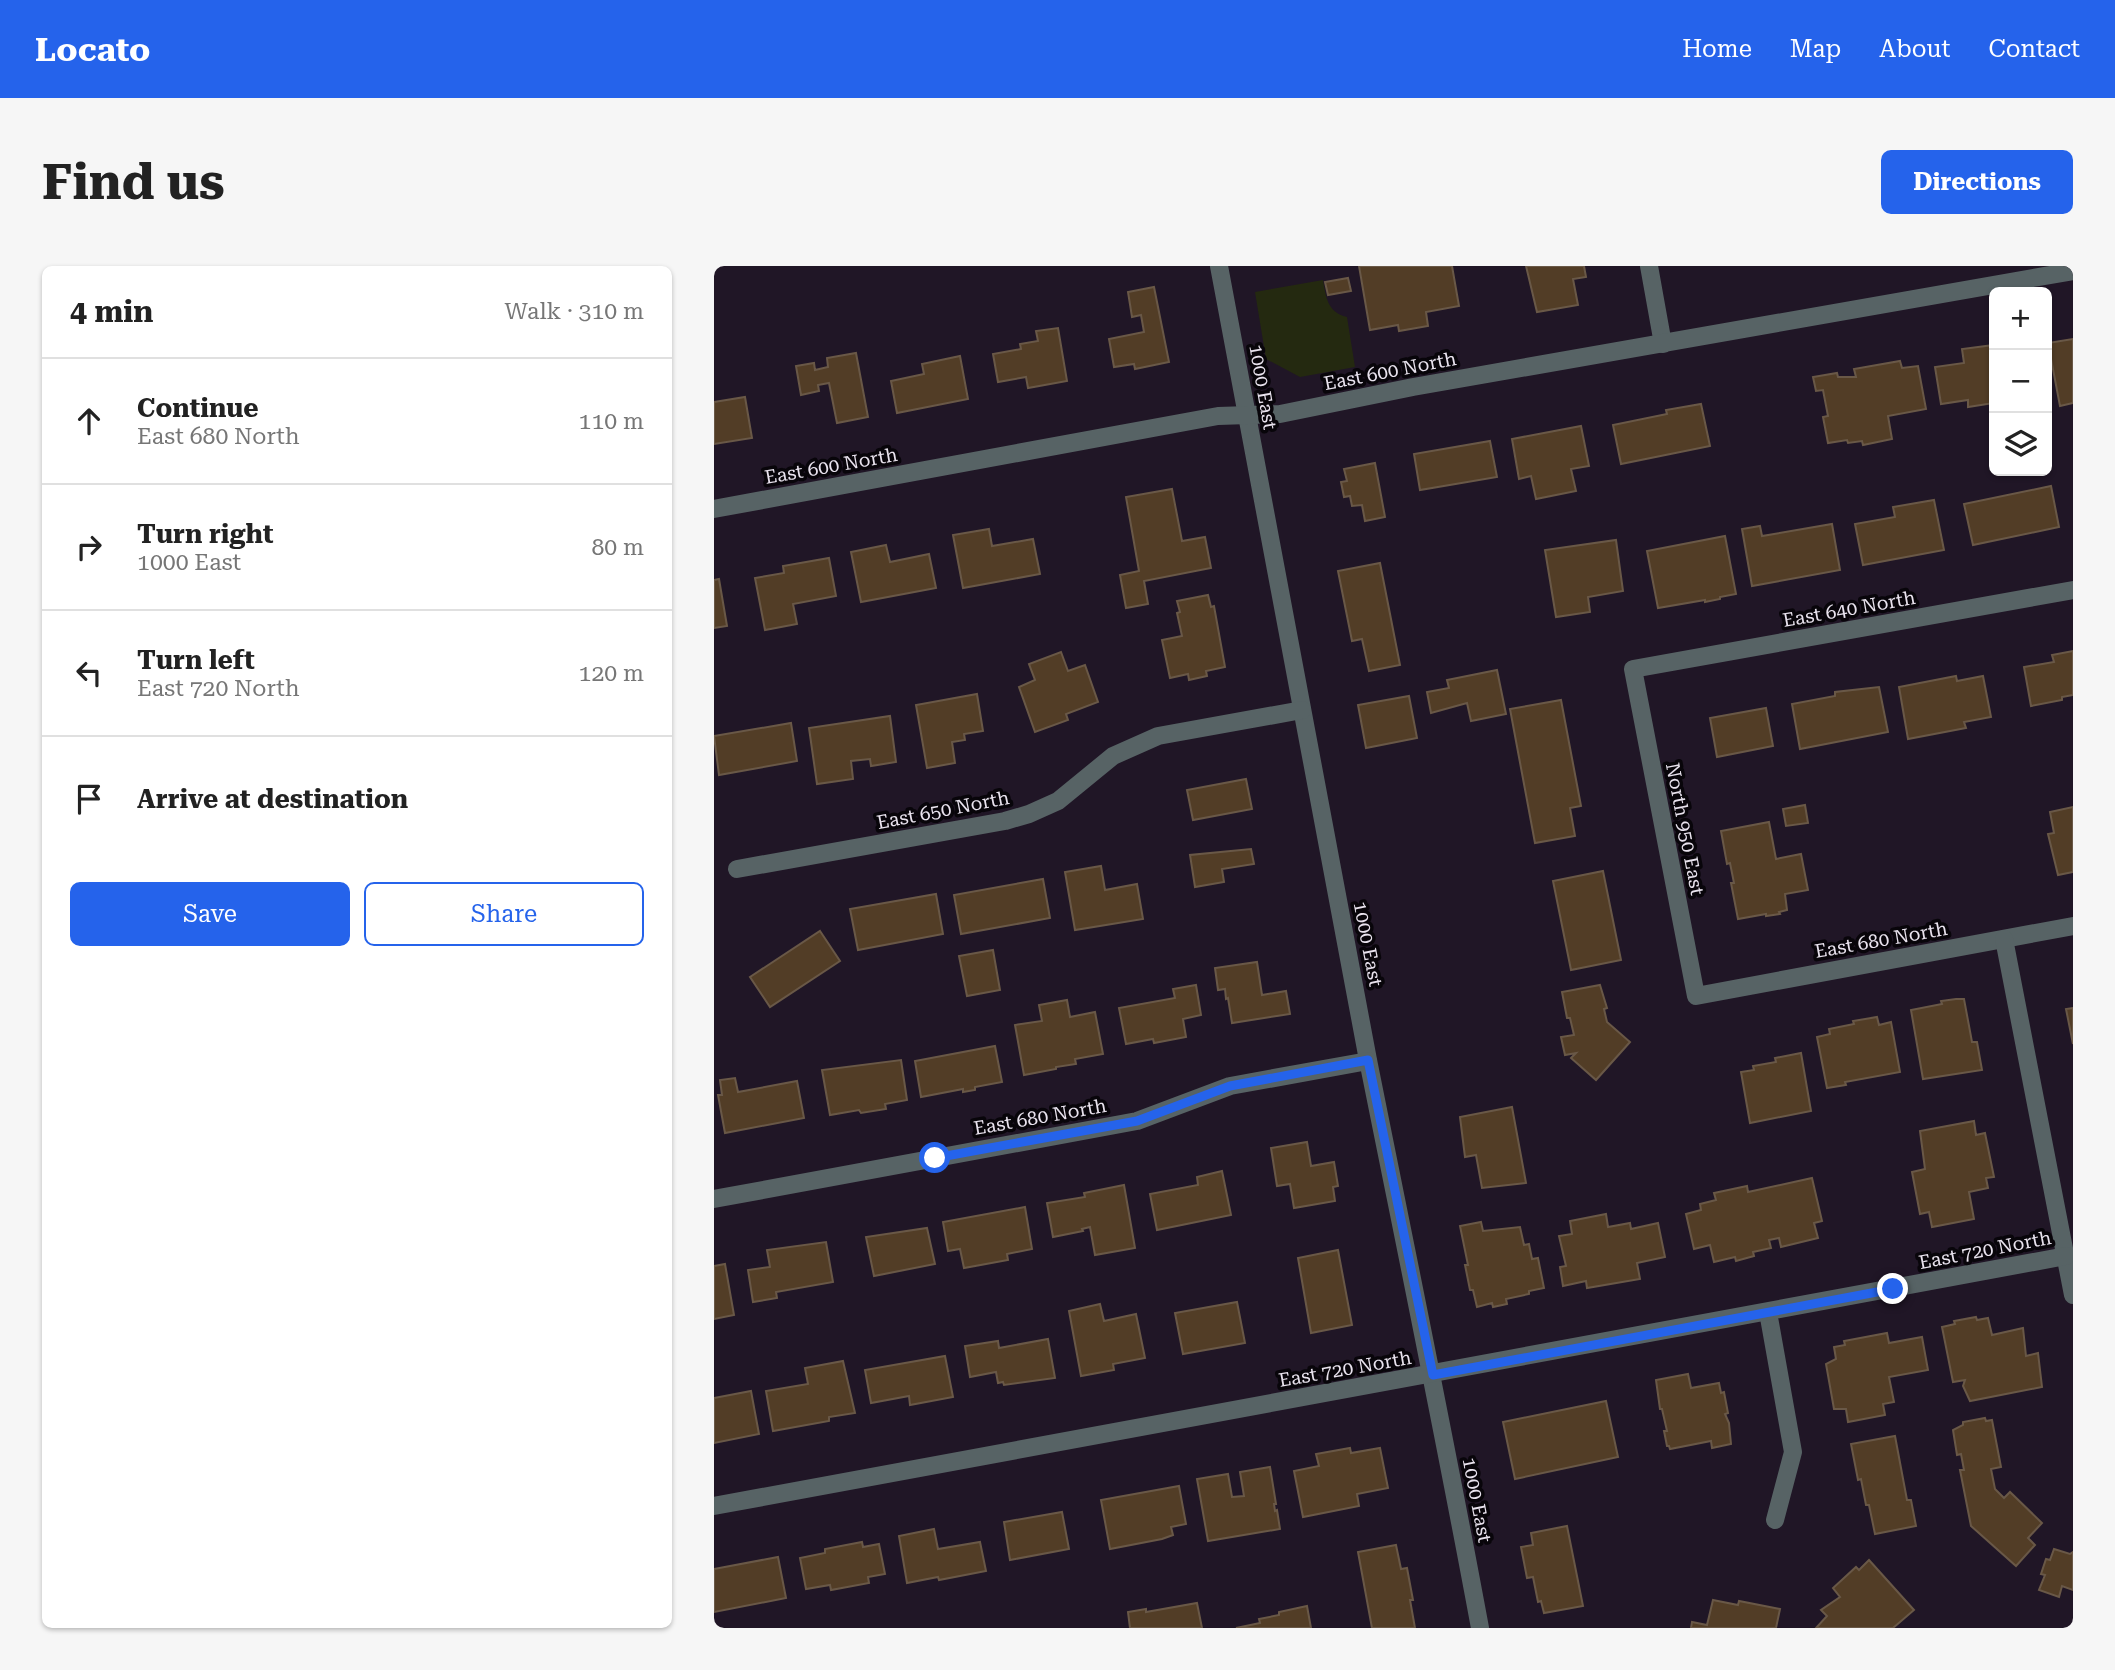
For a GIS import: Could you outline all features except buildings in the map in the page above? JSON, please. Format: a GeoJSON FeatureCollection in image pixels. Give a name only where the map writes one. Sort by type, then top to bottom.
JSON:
{"type":"FeatureCollection","features":[{"type":"Feature","properties":{"kind":"street","name":"1000 East"},"geometry":{"type":"LineString","coordinates":[[1219,266],[1368,1060],[1433,1375],[1480,1628]]}},
{"type":"Feature","properties":{"kind":"street"},"geometry":{"type":"LineString","coordinates":[[1648,266],[1663,344]]}},
{"type":"Feature","properties":{"kind":"street","name":"East 600 North"},"geometry":{"type":"LineString","coordinates":[[714,509],[1219,416],[1280,414],[1413,387],[1663,344],[2039,271],[2073,271]]}},
{"type":"Feature","properties":{"kind":"street","name":"East 640 North"},"geometry":{"type":"LineString","coordinates":[[1633,670],[2073,590]]}},
{"type":"Feature","properties":{"kind":"street","name":"North 950 East"},"geometry":{"type":"LineString","coordinates":[[1633,670],[1696,996]]}},
{"type":"Feature","properties":{"kind":"street","name":"East 650 North"},"geometry":{"type":"LineString","coordinates":[[737,869],[1005,821],[1058,801],[1113,756],[1158,736],[1302,710]]}},
{"type":"Feature","properties":{"kind":"street","name":"East 680 North"},"geometry":{"type":"LineString","coordinates":[[1696,996],[2073,926]]}},
{"type":"Feature","properties":{"kind":"street"},"geometry":{"type":"LineString","coordinates":[[2004,939],[2073,1295]]}},
{"type":"Feature","properties":{"kind":"street","name":"East 680 North"},"geometry":{"type":"LineString","coordinates":[[714,1199],[1137,1121],[1230,1086],[1368,1060]]}},
{"type":"Feature","properties":{"kind":"street","name":"East 720 North"},"geometry":{"type":"LineString","coordinates":[[714,1506],[2066,1256]]}},
{"type":"Feature","properties":{"kind":"street"},"geometry":{"type":"LineString","coordinates":[[1768,1312],[1793,1452],[1776,1520]]}},
{"type":"Feature","properties":{"kind":"green space"},"geometry":{"type":"Polygon","coordinates":[[[1323,280],[1331,308],[1347,317],[1355,367],[1300,377],[1266,359],[1255,292],[1323,280]]]}},
{"type":"Feature","properties":{"kind":"route"},"geometry":{"type":"LineString","coordinates":[[935,1158],[1137,1121],[1230,1086],[1368,1060],[1433,1375],[1893,1289]]}}]}
